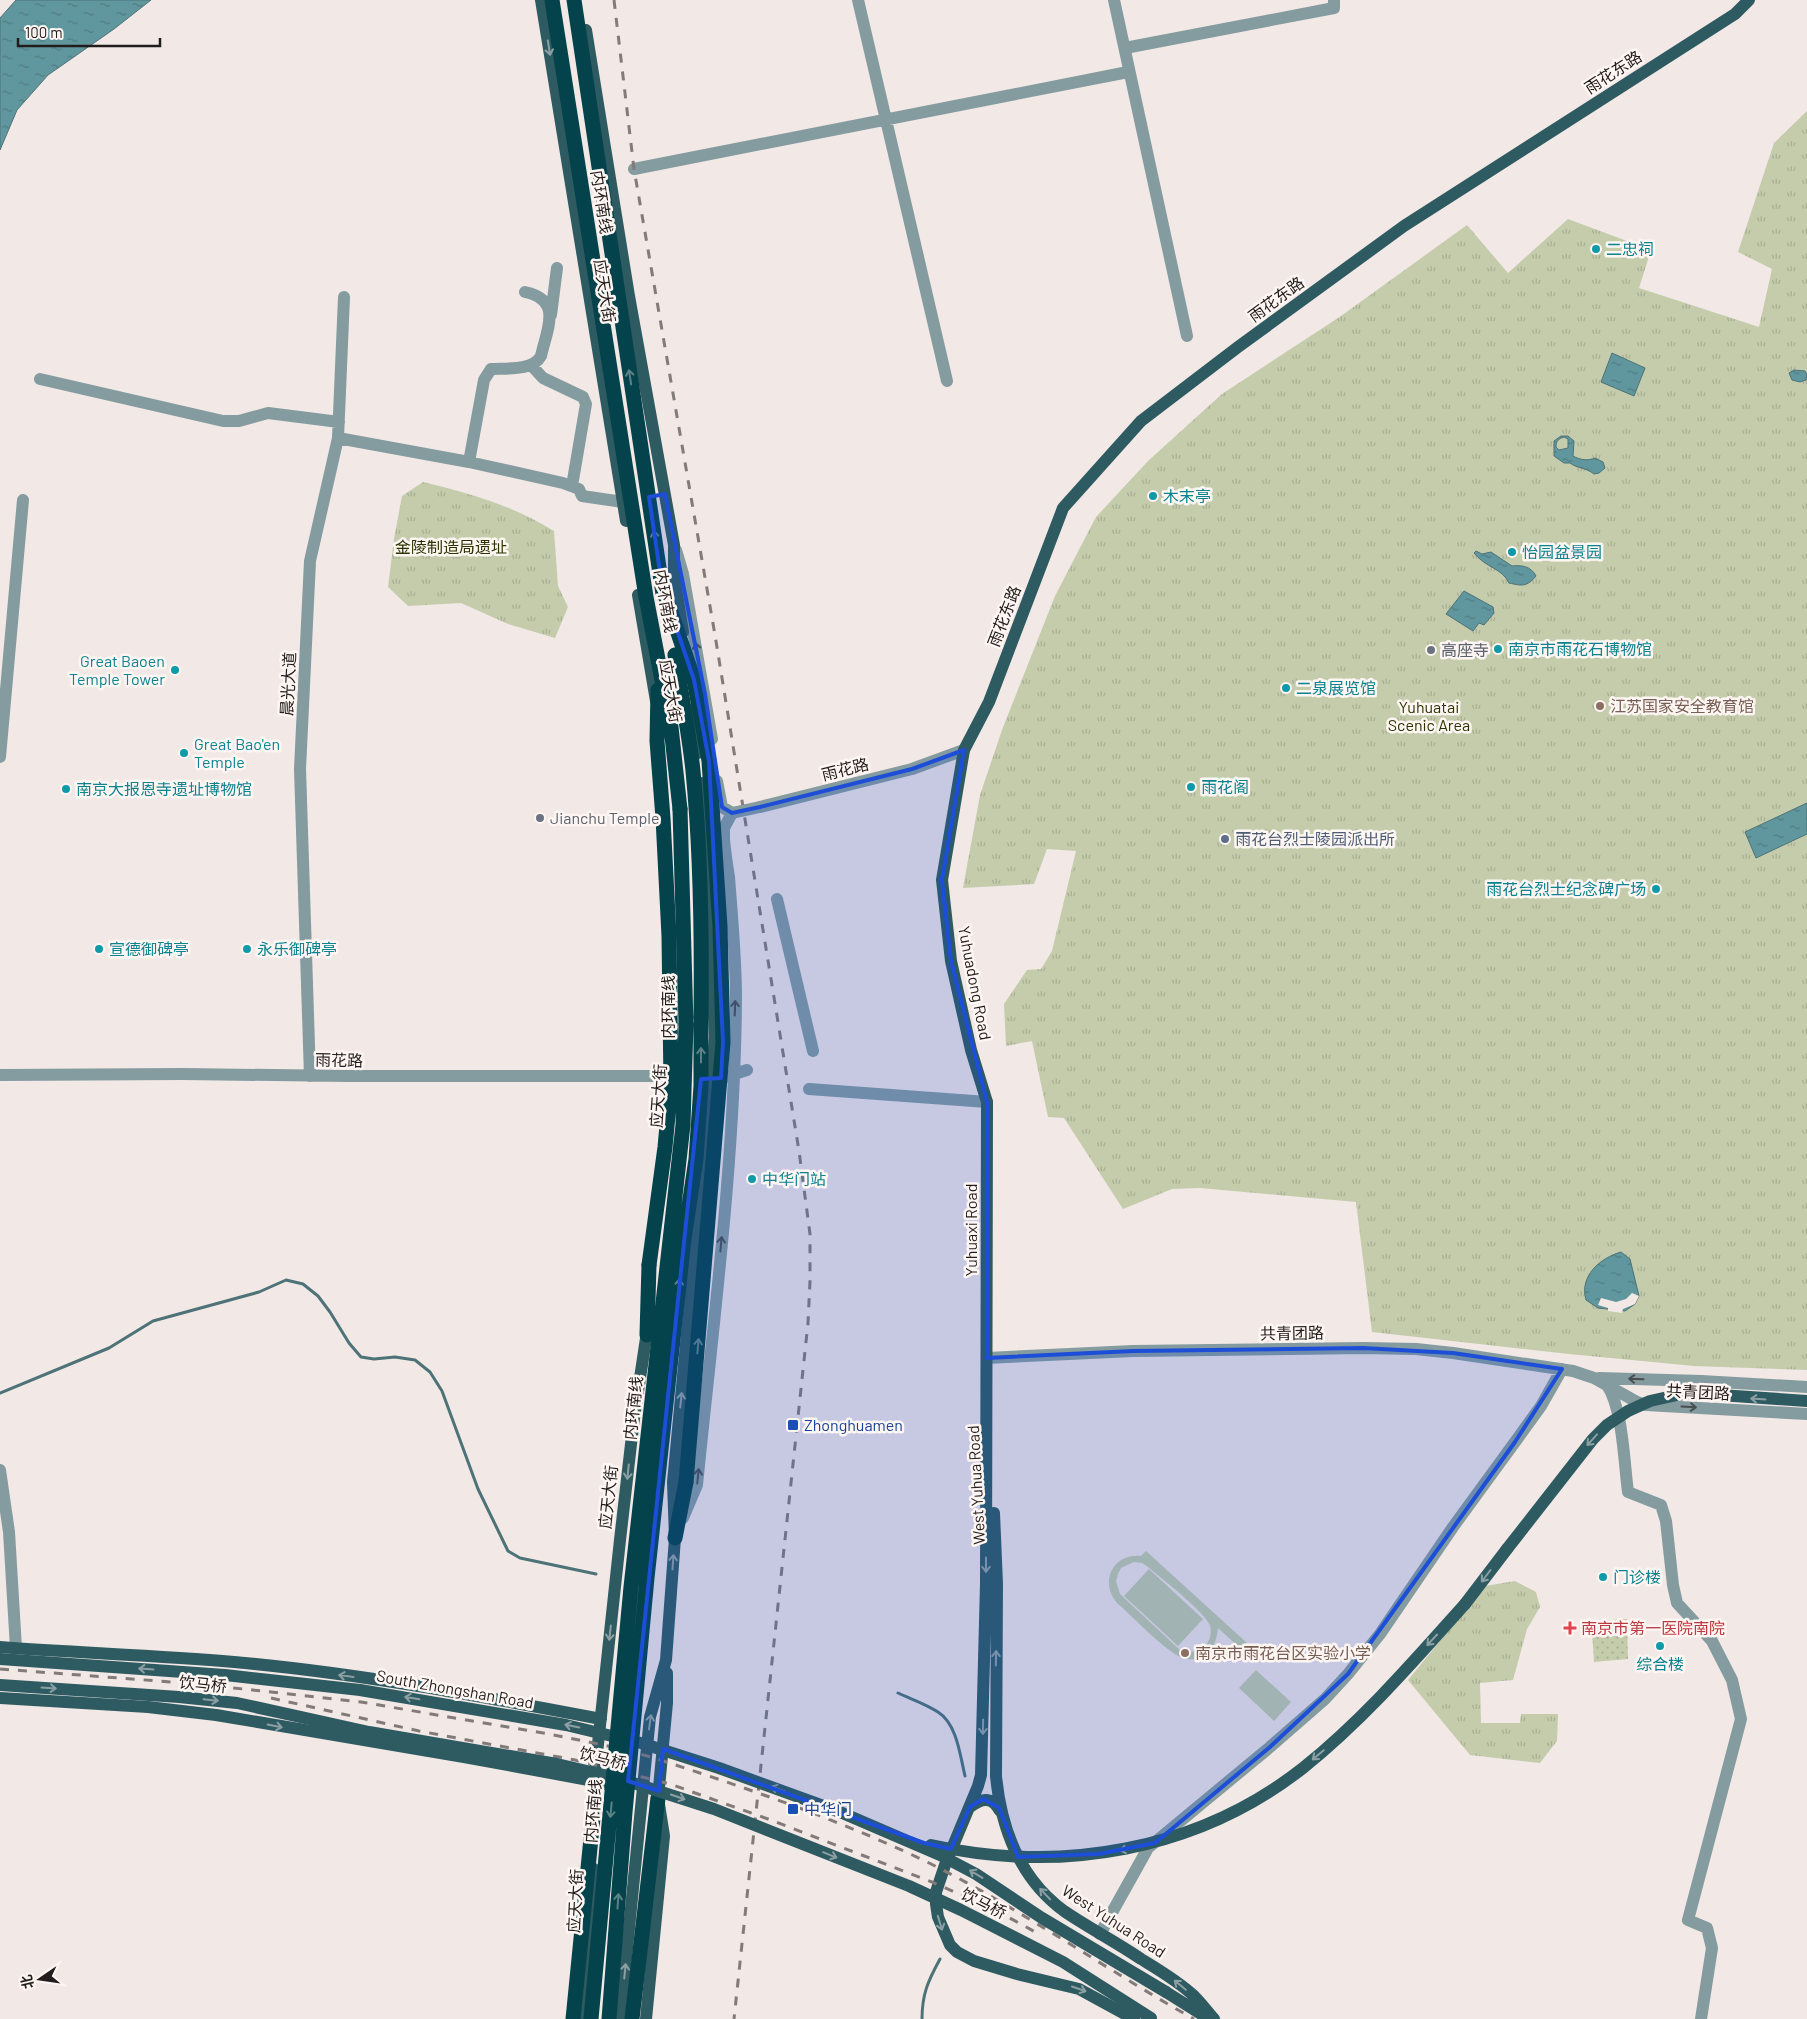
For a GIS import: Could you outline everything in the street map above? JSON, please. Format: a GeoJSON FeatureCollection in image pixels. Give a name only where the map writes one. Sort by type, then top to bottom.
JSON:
{"type":"FeatureCollection","features":[{"type":"Feature","properties":{"kind":"highway","name":"内环南线"},"geometry":{"type":"LineString","coordinates":[[552,0],[645,587],[671,728],[680,809],[686,1024],[683,1125],[631,1587],[592,2019]]}},
{"type":"Feature","properties":{"kind":"highway","name":"内环南线"},"geometry":{"type":"LineString","coordinates":[[574,0],[662,586],[693,771],[699,854],[702,939],[701,1086],[696,1159],[683,1249],[647,1578],[625,1812],[609,2019]]}},
{"type":"Feature","properties":{"kind":"highway"},"geometry":{"type":"LineString","coordinates":[[662,586],[694,680],[709,761],[720,926],[723,1042],[686,1482],[675,1538]]}},
{"type":"Feature","properties":{"kind":"highway"},"geometry":{"type":"LineString","coordinates":[[647,1335],[649,1265],[665,1147],[671,1084],[669,936],[657,741],[657,700],[660,669]]}},
{"type":"Feature","properties":{"kind":"highway"},"geometry":{"type":"LineString","coordinates":[[632,2019],[639,1899],[658,1798]]}},
{"type":"Feature","properties":{"kind":"highway"},"geometry":{"type":"LineString","coordinates":[[573,2019],[592,1818]]}},
{"type":"Feature","properties":{"kind":"main road","name":"应天大街"},"geometry":{"type":"LineString","coordinates":[[541,0],[665,752],[676,930],[678,1076],[647,1335],[632,1428],[594,1781],[592,1818],[594,1898],[582,2019]]}},
{"type":"Feature","properties":{"kind":"main road","name":"应天大街"},"geometry":{"type":"LineString","coordinates":[[581,0],[629,296],[674,546],[674,576],[689,673],[705,818],[715,1037],[673,1482],[675,1538],[666,1660],[667,1703],[658,1798],[664,1836],[646,2019]]}},
{"type":"Feature","properties":{"kind":"main road","name":"雨花东路"},"geometry":{"type":"LineString","coordinates":[[964,750],[989,702],[1063,508],[1141,422],[1238,347],[1404,226],[1735,14],[1749,0]]}},
{"type":"Feature","properties":{"kind":"main road"},"geometry":{"type":"LineString","coordinates":[[624,502],[665,494]]}},
{"type":"Feature","properties":{"kind":"main road","name":"Yuhuadong Road"},"geometry":{"type":"LineString","coordinates":[[964,750],[942,880],[951,961],[971,1050],[987,1102]]}},
{"type":"Feature","properties":{"kind":"main road","name":"Yuhuaxi Road"},"geometry":{"type":"LineString","coordinates":[[987,1102],[987,1358]]}},
{"type":"Feature","properties":{"kind":"main road","name":"West Yuhua Road"},"geometry":{"type":"LineString","coordinates":[[987,1358],[986,1584],[982,1775],[945,1865],[936,1892],[938,1917],[950,1945],[957,1952],[974,1961],[1079,1989],[1134,2019]]}},
{"type":"Feature","properties":{"kind":"main road","name":"West Yuhua Road"},"geometry":{"type":"LineString","coordinates":[[987,1358],[997,1584],[995,1759],[998,1801],[1012,1847],[1035,1883],[1062,1910],[1170,1977],[1194,1996],[1214,2019]]}},
{"type":"Feature","properties":{"kind":"main road"},"geometry":{"type":"LineString","coordinates":[[888,1833],[946,1848],[1012,1857],[1038,1858],[1099,1854],[1128,1849],[1157,1842],[1209,1824],[1256,1800],[1302,1768],[1325,1749],[1393,1682],[1465,1604],[1593,1439],[1607,1425],[1628,1411],[1664,1397],[1691,1393],[1807,1401]]}},
{"type":"Feature","properties":{"kind":"main road"},"geometry":{"type":"LineString","coordinates":[[0,1647],[186,1658],[269,1666],[406,1685],[601,1719]]}},
{"type":"Feature","properties":{"kind":"main road","name":"South Zhongshan Road"},"geometry":{"type":"LineString","coordinates":[[0,1659],[225,1675],[360,1690],[566,1725],[640,1743],[710,1765],[840,1812],[888,1833]]}},
{"type":"Feature","properties":{"kind":"main road","name":"应天大街"},"geometry":{"type":"LineString","coordinates":[[620,2019],[639,1899],[642,1794],[650,1717],[666,1660]]}},
{"type":"Feature","properties":{"kind":"main road","name":"饮马桥"},"geometry":{"type":"LineString","coordinates":[[0,1685],[179,1697],[237,1704],[370,1732],[557,1764],[621,1779],[714,1809],[935,1898],[1020,1938],[1063,1962],[1152,2018]]}},
{"type":"Feature","properties":{"kind":"main road"},"geometry":{"type":"LineString","coordinates":[[0,1698],[139,1707],[216,1715],[594,1781],[642,1794]]}},
{"type":"Feature","properties":{"kind":"main road"},"geometry":{"type":"LineString","coordinates":[[970,1806],[978,1801],[990,1799],[995,1803],[1003,1818]]}},
{"type":"Feature","properties":{"kind":"main road","name":"West Yuhua Road"},"geometry":{"type":"LineString","coordinates":[[888,1833],[940,1855],[976,1874],[1042,1918],[1209,2019]]}},
{"type":"Feature","properties":{"kind":"street"},"geometry":{"type":"LineString","coordinates":[[858,0],[947,381]]}},
{"type":"Feature","properties":{"kind":"street"},"geometry":{"type":"LineString","coordinates":[[1114,0],[1125,48],[1128,72],[1187,336]]}},
{"type":"Feature","properties":{"kind":"street"},"geometry":{"type":"LineString","coordinates":[[1125,48],[1334,8],[1334,0]]}},
{"type":"Feature","properties":{"kind":"street"},"geometry":{"type":"LineString","coordinates":[[634,169],[1128,72]]}},
{"type":"Feature","properties":{"kind":"street"},"geometry":{"type":"LineString","coordinates":[[469,462],[484,380],[491,369],[531,365],[538,361],[541,356],[551,315],[557,268]]}},
{"type":"Feature","properties":{"kind":"street"},"geometry":{"type":"LineString","coordinates":[[525,292],[536,294],[548,306],[551,315]]}},
{"type":"Feature","properties":{"kind":"street","name":"晨光大道"},"geometry":{"type":"LineString","coordinates":[[310,1076],[301,750],[310,561],[338,438],[344,297]]}},
{"type":"Feature","properties":{"kind":"street"},"geometry":{"type":"LineString","coordinates":[[531,365],[543,378],[583,397],[586,404],[572,486]]}},
{"type":"Feature","properties":{"kind":"street"},"geometry":{"type":"LineString","coordinates":[[40,379],[223,421],[239,421],[268,413],[339,422]]}},
{"type":"Feature","properties":{"kind":"street"},"geometry":{"type":"LineString","coordinates":[[338,438],[469,462],[572,486],[579,489],[582,496],[624,502]]}},
{"type":"Feature","properties":{"kind":"street"},"geometry":{"type":"LineString","coordinates":[[0,757],[22,500]]}},
{"type":"Feature","properties":{"kind":"street","name":"应天大街"},"geometry":{"type":"LineString","coordinates":[[674,546],[682,574],[705,694],[718,794],[722,807],[732,813],[724,828],[724,839],[733,933],[736,998],[730,1143],[697,1486],[675,1538]]}},
{"type":"Feature","properties":{"kind":"street","name":"雨花路"},"geometry":{"type":"LineString","coordinates":[[732,813],[912,770],[964,750]]}},
{"type":"Feature","properties":{"kind":"street"},"geometry":{"type":"LineString","coordinates":[[778,899],[813,1051]]}},
{"type":"Feature","properties":{"kind":"street"},"geometry":{"type":"LineString","coordinates":[[712,1081],[747,1070]]}},
{"type":"Feature","properties":{"kind":"street","name":"雨花路"},"geometry":{"type":"LineString","coordinates":[[0,1075],[678,1076],[712,1081]]}},
{"type":"Feature","properties":{"kind":"street"},"geometry":{"type":"LineString","coordinates":[[809,1089],[987,1102]]}},
{"type":"Feature","properties":{"kind":"street","name":"共青团路"},"geometry":{"type":"LineString","coordinates":[[987,1358],[1133,1351],[1372,1348],[1453,1353],[1562,1369],[1594,1378],[1608,1384],[1636,1402],[1646,1405],[1807,1414]]}},
{"type":"Feature","properties":{"kind":"street"},"geometry":{"type":"LineString","coordinates":[[1100,1934],[1148,1848],[1270,1747],[1348,1674],[1380,1634],[1453,1527],[1526,1428],[1562,1369]]}},
{"type":"Feature","properties":{"kind":"street","name":"共青团路"},"geometry":{"type":"LineString","coordinates":[[1594,1378],[1701,1381],[1807,1387]]}},
{"type":"Feature","properties":{"kind":"street"},"geometry":{"type":"LineString","coordinates":[[1608,1384],[1614,1398],[1617,1413],[1628,1492],[1661,1505],[1666,1521],[1673,1585],[1677,1603],[1712,1641],[1732,1680],[1741,1719],[1688,1920],[1707,1928],[1712,1948],[1701,2019]]}},
{"type":"Feature","properties":{"kind":"street"},"geometry":{"type":"LineString","coordinates":[[0,1470],[9,1532],[16,1648]]}},
{"type":"Feature","properties":{"kind":"highlighted area"},"geometry":{"type":"Polygon","coordinates":[[[665,494],[705,694],[722,807],[732,813],[760,807],[912,769],[964,750],[942,880],[951,961],[987,1102],[987,1358],[1133,1351],[1363,1348],[1453,1353],[1562,1369],[1515,1442],[1348,1674],[1270,1747],[1155,1843],[1099,1854],[1018,1857],[999,1808],[983,1799],[970,1807],[951,1849],[924,1843],[663,1749],[659,1791],[628,1781],[701,1079],[721,1078],[723,1042],[709,761],[694,680],[662,586],[649,497],[665,494]]]}},
{"type":"Feature","properties":{"kind":"green space","name":"Yuhuatai Scenic Area"},"geometry":{"type":"Polygon","coordinates":[[[1807,111],[1807,1370],[1694,1366],[1372,1332],[1356,1202],[1200,1188],[1172,1189],[1123,1209],[1064,1118],[1048,1117],[1032,1041],[1006,1046],[1004,1004],[1027,970],[1041,969],[1052,951],[1076,851],[1047,849],[1034,884],[963,888],[980,795],[1002,730],[1055,596],[1096,517],[1148,461],[1222,394],[1341,316],[1467,225],[1508,273],[1568,219],[1651,250],[1639,288],[1759,327],[1772,269],[1738,252],[1774,143],[1807,111]]]}},
{"type":"Feature","properties":{"kind":"green space","name":"金陵制造局遗址"},"geometry":{"type":"Polygon","coordinates":[[[423,482],[491,501],[523,514],[554,531],[558,586],[568,607],[555,638],[508,624],[461,603],[408,606],[388,587],[402,496],[423,482]]]}},
{"type":"Feature","properties":{"kind":"green space"},"geometry":{"type":"Polygon","coordinates":[[[1146,1551],[1247,1643],[1241,1649],[1218,1628],[1215,1641],[1208,1652],[1199,1658],[1189,1659],[1176,1655],[1159,1642],[1117,1603],[1109,1586],[1109,1578],[1116,1564],[1131,1556],[1141,1556],[1146,1551]],[[1134,1562],[1121,1568],[1116,1581],[1120,1594],[1181,1651],[1195,1651],[1204,1647],[1209,1641],[1211,1633],[1207,1620],[1182,1596],[1142,1563],[1134,1562]]]}},
{"type":"Feature","properties":{"kind":"green space"},"geometry":{"type":"Polygon","coordinates":[[[1149,1569],[1203,1619],[1178,1646],[1124,1596],[1149,1569]]]}},
{"type":"Feature","properties":{"kind":"green space"},"geometry":{"type":"Polygon","coordinates":[[[1515,1581],[1536,1592],[1540,1607],[1527,1629],[1513,1680],[1480,1683],[1481,1723],[1520,1723],[1521,1714],[1558,1714],[1557,1741],[1540,1763],[1470,1755],[1408,1680],[1485,1586],[1515,1581]]]}},
{"type":"Feature","properties":{"kind":"green space"},"geometry":{"type":"Polygon","coordinates":[[[1627,1619],[1628,1659],[1594,1662],[1593,1626],[1597,1621],[1627,1619]]]}},
{"type":"Feature","properties":{"kind":"green space"},"geometry":{"type":"Polygon","coordinates":[[[1256,1670],[1291,1702],[1274,1721],[1239,1688],[1256,1670]]]}},
{"type":"Feature","properties":{"kind":"water"},"geometry":{"type":"Polygon","coordinates":[[[16,0],[151,0],[114,29],[48,75],[17,110],[0,150],[0,18],[16,0]]]}},
{"type":"Feature","properties":{"kind":"water"},"geometry":{"type":"Polygon","coordinates":[[[1612,353],[1645,368],[1634,396],[1601,382],[1612,353]]]}},
{"type":"Feature","properties":{"kind":"water"},"geometry":{"type":"Polygon","coordinates":[[[1794,370],[1805,371],[1807,374],[1806,380],[1800,382],[1792,380],[1789,373],[1794,370]]]}},
{"type":"Feature","properties":{"kind":"water"},"geometry":{"type":"Polygon","coordinates":[[[1561,436],[1568,436],[1574,441],[1573,456],[1584,460],[1595,458],[1603,462],[1605,468],[1599,473],[1594,474],[1570,463],[1564,463],[1554,456],[1554,441],[1561,436]],[[1564,437],[1559,439],[1556,447],[1559,450],[1568,448],[1568,439],[1564,437]]]}},
{"type":"Feature","properties":{"kind":"water"},"geometry":{"type":"Polygon","coordinates":[[[1476,551],[1482,554],[1491,552],[1512,566],[1529,568],[1536,576],[1524,585],[1509,583],[1502,574],[1479,558],[1474,553],[1476,551]]]}},
{"type":"Feature","properties":{"kind":"water"},"geometry":{"type":"Polygon","coordinates":[[[1464,591],[1493,607],[1494,613],[1484,625],[1479,623],[1473,631],[1446,614],[1464,591]]]}},
{"type":"Feature","properties":{"kind":"water"},"geometry":{"type":"Polygon","coordinates":[[[1807,803],[1807,834],[1756,858],[1745,832],[1807,803]]]}},
{"type":"Feature","properties":{"kind":"water"},"geometry":{"type":"Polygon","coordinates":[[[1621,1252],[1630,1259],[1639,1296],[1635,1304],[1625,1311],[1598,1308],[1586,1300],[1585,1291],[1588,1276],[1599,1263],[1621,1252]]]}},
{"type":"Feature","properties":{"kind":"pier"},"geometry":{"type":"Polygon","coordinates":[[[1632,1293],[1639,1296],[1635,1304],[1623,1309],[1622,1313],[1608,1311],[1608,1308],[1598,1305],[1601,1298],[1616,1302],[1626,1299],[1632,1293]]]}},
{"type":"Feature","properties":{"kind":"waterway"},"geometry":{"type":"LineString","coordinates":[[0,1393],[109,1348],[153,1321],[259,1292],[286,1280],[303,1284],[318,1296],[349,1343],[361,1357],[374,1359],[395,1357],[415,1360],[430,1372],[442,1391],[478,1489],[508,1551],[520,1558],[596,1574]]}},
{"type":"Feature","properties":{"kind":"waterway"},"geometry":{"type":"LineString","coordinates":[[898,1693],[929,1706],[950,1724],[957,1741],[965,1776]]}},
{"type":"Feature","properties":{"kind":"waterway"},"geometry":{"type":"LineString","coordinates":[[922,2019],[926,1988],[940,1959]]}},
{"type":"Feature","properties":{"kind":"railway"},"geometry":{"type":"LineString","coordinates":[[614,0],[634,169],[715,635],[799,1151],[810,1234],[808,1323],[734,2019]]}},
{"type":"Feature","properties":{"kind":"railway"},"geometry":{"type":"LineString","coordinates":[[0,1669],[198,1684],[361,1702],[549,1734],[623,1749],[654,1758],[790,1804],[923,1860],[992,1897],[1194,2019]]}},
{"type":"Feature","properties":{"kind":"railway"},"geometry":{"type":"LineString","coordinates":[[271,1698],[419,1731],[575,1760],[670,1784],[768,1819],[932,1882],[997,1911],[1037,1933]]}},
{"type":"Feature","properties":{"kind":"place","name":"二忠祠"},"geometry":{"type":"Point","coordinates":[1596,249]}},
{"type":"Feature","properties":{"kind":"place","name":"木末亭"},"geometry":{"type":"Point","coordinates":[1153,496]}},
{"type":"Feature","properties":{"kind":"place","name":"怡园盆景园"},"geometry":{"type":"Point","coordinates":[1512,552]}},
{"type":"Feature","properties":{"kind":"place","name":"南京市雨花石博物馆"},"geometry":{"type":"Point","coordinates":[1498,649]}},
{"type":"Feature","properties":{"kind":"place","name":"高座寺"},"geometry":{"type":"Point","coordinates":[1431,650]}},
{"type":"Feature","properties":{"kind":"place","name":"Great Baoen Temple Tower"},"geometry":{"type":"Point","coordinates":[175,670]}},
{"type":"Feature","properties":{"kind":"place","name":"二泉展览馆"},"geometry":{"type":"Point","coordinates":[1286,688]}},
{"type":"Feature","properties":{"kind":"place","name":"江苏国家安全教育馆"},"geometry":{"type":"Point","coordinates":[1600,706]}},
{"type":"Feature","properties":{"kind":"place","name":"Great Bao'en Temple"},"geometry":{"type":"Point","coordinates":[184,753]}},
{"type":"Feature","properties":{"kind":"place","name":"雨花阁"},"geometry":{"type":"Point","coordinates":[1191,787]}},
{"type":"Feature","properties":{"kind":"place","name":"南京大报恩寺遗址博物馆"},"geometry":{"type":"Point","coordinates":[66,789]}},
{"type":"Feature","properties":{"kind":"place","name":"Jianchu Temple"},"geometry":{"type":"Point","coordinates":[540,818]}},
{"type":"Feature","properties":{"kind":"place","name":"雨花台烈士陵园派出所"},"geometry":{"type":"Point","coordinates":[1225,839]}},
{"type":"Feature","properties":{"kind":"place","name":"雨花台烈士纪念碑广场"},"geometry":{"type":"Point","coordinates":[1656,889]}},
{"type":"Feature","properties":{"kind":"place","name":"宣德御碑亭"},"geometry":{"type":"Point","coordinates":[99,949]}},
{"type":"Feature","properties":{"kind":"place","name":"永乐御碑亭"},"geometry":{"type":"Point","coordinates":[247,949]}},
{"type":"Feature","properties":{"kind":"place","name":"中华门站"},"geometry":{"type":"Point","coordinates":[752,1179]}},
{"type":"Feature","properties":{"kind":"place","name":"Zhonghuamen"},"geometry":{"type":"Point","coordinates":[793,1425]}},
{"type":"Feature","properties":{"kind":"place","name":"门诊楼"},"geometry":{"type":"Point","coordinates":[1603,1577]}},
{"type":"Feature","properties":{"kind":"place","name":"南京市第一医院南院"},"geometry":{"type":"Point","coordinates":[1570,1628]}},
{"type":"Feature","properties":{"kind":"place","name":"综合楼"},"geometry":{"type":"Point","coordinates":[1660,1646]}},
{"type":"Feature","properties":{"kind":"place","name":"南京市雨花台区实验小学"},"geometry":{"type":"Point","coordinates":[1185,1653]}},
{"type":"Feature","properties":{"kind":"place","name":"中华门"},"geometry":{"type":"Point","coordinates":[793,1809]}}]}
